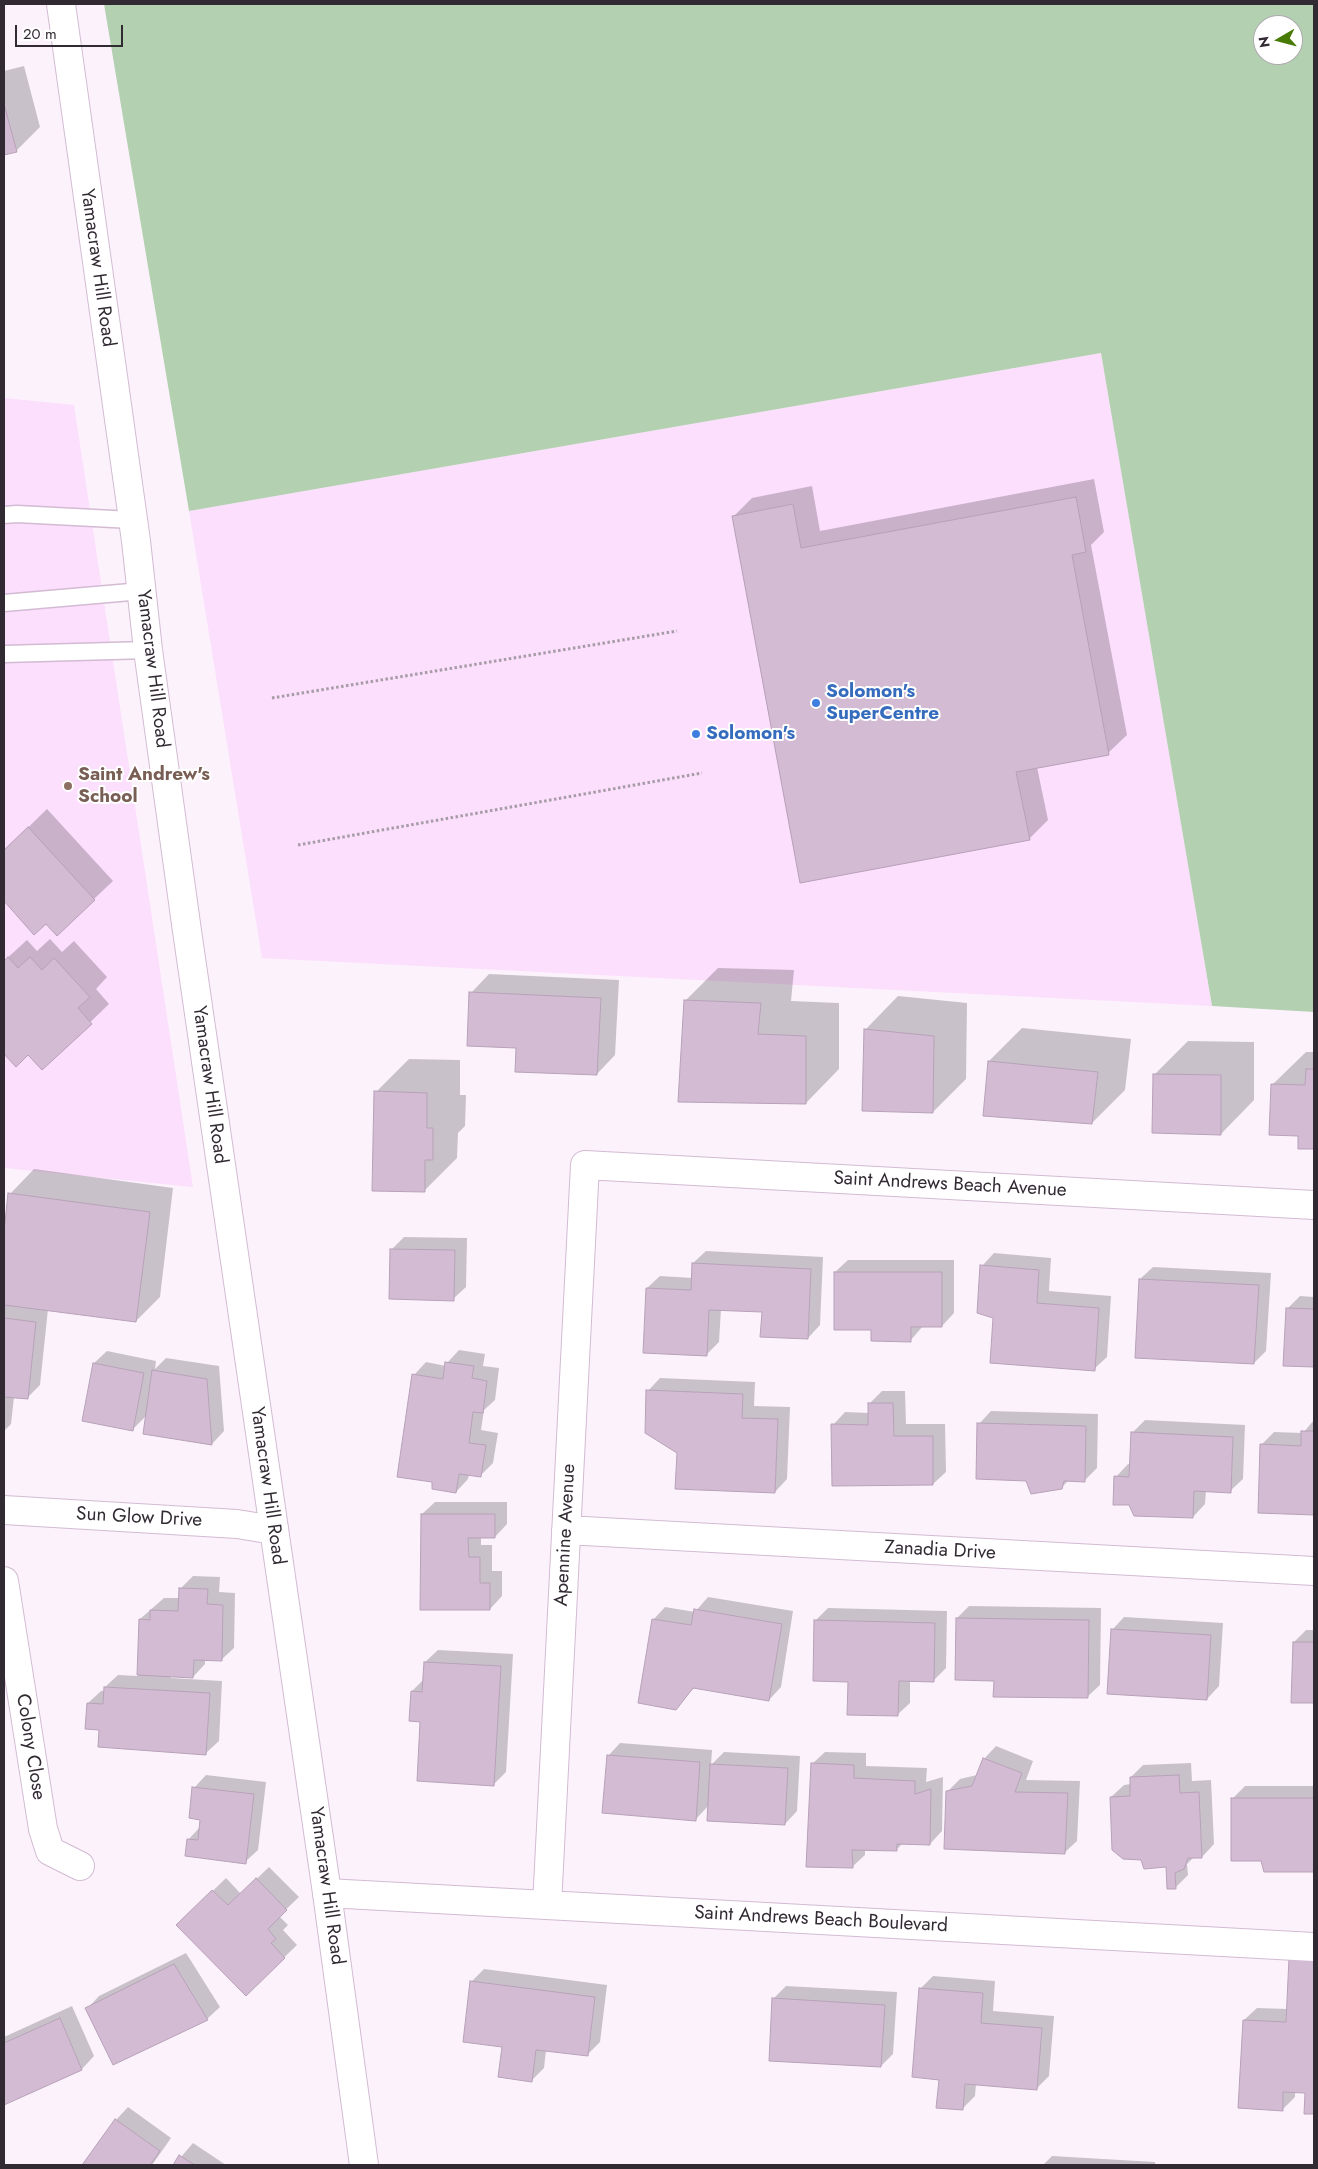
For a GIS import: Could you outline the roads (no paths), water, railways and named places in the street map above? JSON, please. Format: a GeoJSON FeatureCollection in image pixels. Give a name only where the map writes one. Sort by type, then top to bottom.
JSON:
{"type":"FeatureCollection","features":[{"type":"Feature","properties":{"kind":"street","name":"Yamacraw Hill Road"},"geometry":{"type":"LineString","coordinates":[[61,4],[142,592],[148,650],[189,951],[327,1893],[364,2165]]}},
{"type":"Feature","properties":{"kind":"street","name":"Saint Andrews Beach Avenue"},"geometry":{"type":"LineString","coordinates":[[586,1165],[1314,1205]]}},
{"type":"Feature","properties":{"kind":"street","name":"Apennine Avenue"},"geometry":{"type":"LineString","coordinates":[[547,1905],[586,1165]]}},
{"type":"Feature","properties":{"kind":"street","name":"Sun Glow Drive"},"geometry":{"type":"LineString","coordinates":[[4,1510],[237,1524],[274,1530]]}},
{"type":"Feature","properties":{"kind":"street","name":"Zanadia Drive"},"geometry":{"type":"LineString","coordinates":[[566,1530],[1314,1571]]}},
{"type":"Feature","properties":{"kind":"street","name":"Colony Close"},"geometry":{"type":"LineString","coordinates":[[4,1581],[43,1829],[50,1851],[80,1866]]}},
{"type":"Feature","properties":{"kind":"street","name":"Saint Andrews Beach Boulevard"},"geometry":{"type":"LineString","coordinates":[[327,1893],[1314,1947]]}},
{"type":"Feature","properties":{"kind":"lane"},"geometry":{"type":"LineString","coordinates":[[4,515],[17,514],[132,520]]}},
{"type":"Feature","properties":{"kind":"lane"},"geometry":{"type":"LineString","coordinates":[[4,603],[142,592]]}},
{"type":"Feature","properties":{"kind":"lane"},"geometry":{"type":"LineString","coordinates":[[4,654],[148,650]]}},
{"type":"Feature","properties":{"kind":"place","name":"Solomon's SuperCentre"},"geometry":{"type":"Point","coordinates":[816,703]}},
{"type":"Feature","properties":{"kind":"place","name":"Solomon's"},"geometry":{"type":"Point","coordinates":[696,734]}},
{"type":"Feature","properties":{"kind":"place","name":"Saint Andrew's School"},"geometry":{"type":"Point","coordinates":[68,786]}}]}
